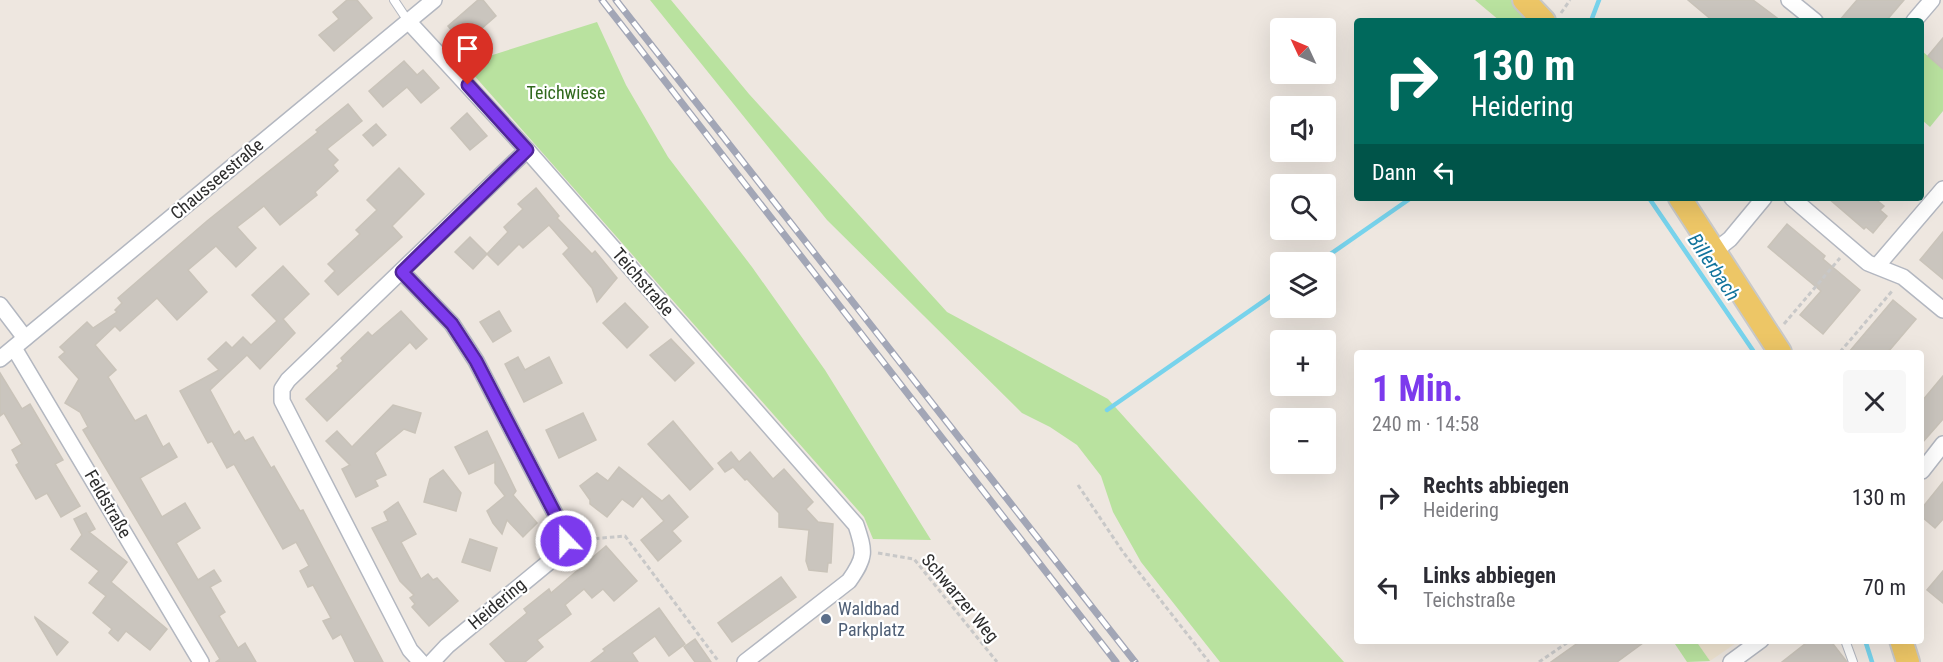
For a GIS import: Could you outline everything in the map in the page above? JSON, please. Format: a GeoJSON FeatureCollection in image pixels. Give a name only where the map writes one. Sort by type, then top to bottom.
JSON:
{"type":"FeatureCollection","features":[{"type":"Feature","properties":{"kind":"main road"},"geometry":{"type":"LineString","coordinates":[[1524,0],[1549,18]]}},
{"type":"Feature","properties":{"kind":"main road"},"geometry":{"type":"LineString","coordinates":[[1682,201],[1779,350]]}},
{"type":"Feature","properties":{"kind":"main road"},"geometry":{"type":"LineString","coordinates":[[1902,644],[1908,662]]}},
{"type":"Feature","properties":{"kind":"street","name":"Chausseestraße"},"geometry":{"type":"LineString","coordinates":[[0,359],[434,0]]}},
{"type":"Feature","properties":{"kind":"street"},"geometry":{"type":"LineString","coordinates":[[1789,0],[1811,18]]}},
{"type":"Feature","properties":{"kind":"street"},"geometry":{"type":"LineString","coordinates":[[1917,18],[1932,0]]}},
{"type":"Feature","properties":{"kind":"street","name":"Teichstraße"},"geometry":{"type":"LineString","coordinates":[[408,21],[527,150],[856,525],[865,551]]}},
{"type":"Feature","properties":{"kind":"street"},"geometry":{"type":"LineString","coordinates":[[421,662],[410,650],[282,401],[282,389],[288,380],[527,150]]}},
{"type":"Feature","properties":{"kind":"street"},"geometry":{"type":"LineString","coordinates":[[1876,266],[1943,189]]}},
{"type":"Feature","properties":{"kind":"street"},"geometry":{"type":"LineString","coordinates":[[1716,250],[1730,239],[1762,201]]}},
{"type":"Feature","properties":{"kind":"street"},"geometry":{"type":"LineString","coordinates":[[1795,201],[1868,262],[1904,277],[1943,310]]}},
{"type":"Feature","properties":{"kind":"street"},"geometry":{"type":"LineString","coordinates":[[402,272],[452,324],[476,361],[563,529],[566,541]]}},
{"type":"Feature","properties":{"kind":"street","name":"Feldstraße"},"geometry":{"type":"LineString","coordinates":[[1,307],[19,343],[201,662]]}},
{"type":"Feature","properties":{"kind":"street"},"geometry":{"type":"LineString","coordinates":[[1924,468],[1943,444]]}},
{"type":"Feature","properties":{"kind":"street","name":"Heidering"},"geometry":{"type":"LineString","coordinates":[[432,662],[447,646],[560,552],[566,541]]}},
{"type":"Feature","properties":{"kind":"street"},"geometry":{"type":"LineString","coordinates":[[745,662],[849,581],[861,564],[865,551]]}},
{"type":"Feature","properties":{"kind":"street"},"geometry":{"type":"LineString","coordinates":[[1731,662],[1756,644]]}},
{"type":"Feature","properties":{"kind":"lane"},"geometry":{"type":"LineString","coordinates":[[394,0],[408,21]]}},
{"type":"Feature","properties":{"kind":"lane"},"geometry":{"type":"LineString","coordinates":[[1846,644],[1853,662]]}},
{"type":"Feature","properties":{"kind":"path"},"geometry":{"type":"LineString","coordinates":[[1551,18],[1570,0]]}},
{"type":"Feature","properties":{"kind":"path"},"geometry":{"type":"LineString","coordinates":[[1783,326],[1849,247]]}},
{"type":"Feature","properties":{"kind":"path"},"geometry":{"type":"LineString","coordinates":[[1842,350],[1904,277]]}},
{"type":"Feature","properties":{"kind":"path"},"geometry":{"type":"LineString","coordinates":[[1078,485],[1123,552],[1209,662]]}},
{"type":"Feature","properties":{"kind":"path"},"geometry":{"type":"LineString","coordinates":[[566,541],[625,536],[719,662]]}},
{"type":"Feature","properties":{"kind":"path","name":"Schwarzer Weg"},"geometry":{"type":"LineString","coordinates":[[865,551],[914,559],[997,662]]}},
{"type":"Feature","properties":{"kind":"path"},"geometry":{"type":"LineString","coordinates":[[1539,662],[1565,644]]}},
{"type":"Feature","properties":{"kind":"shaded area"},"geometry":{"type":"Polygon","coordinates":[[[1698,644],[1735,644],[1710,661],[1698,644]]]}},
{"type":"Feature","properties":{"kind":"green space"},"geometry":{"type":"Polygon","coordinates":[[[650,0],[671,0],[749,94],[947,312],[1108,399],[1344,662],[1220,662],[1141,562],[1113,512],[1101,476],[1077,445],[1050,427],[1022,413],[827,220],[650,0]]]}},
{"type":"Feature","properties":{"kind":"green space"},"geometry":{"type":"Polygon","coordinates":[[[1475,0],[1512,0],[1529,18],[1496,18],[1475,0]]]}},
{"type":"Feature","properties":{"kind":"green space","name":"Teichwiese"},"geometry":{"type":"Polygon","coordinates":[[[597,22],[626,85],[668,157],[752,267],[825,370],[931,540],[873,539],[864,517],[464,64],[597,22]]]}},
{"type":"Feature","properties":{"kind":"green space"},"geometry":{"type":"Polygon","coordinates":[[[1924,53],[1943,69],[1943,111],[1930,127],[1924,122],[1924,53]]]}},
{"type":"Feature","properties":{"kind":"green space"},"geometry":{"type":"Polygon","coordinates":[[[1675,644],[1698,644],[1710,661],[1687,662],[1675,644]]]}},
{"type":"Feature","properties":{"kind":"building"},"geometry":{"type":"Polygon","coordinates":[[[347,0],[357,0],[372,18],[334,51],[319,35],[339,19],[333,12],[347,0]]]}},
{"type":"Feature","properties":{"kind":"building"},"geometry":{"type":"Polygon","coordinates":[[[478,0],[483,0],[496,16],[464,44],[448,26],[478,0]]]}},
{"type":"Feature","properties":{"kind":"building"},"geometry":{"type":"Polygon","coordinates":[[[1688,0],[1753,0],[1777,18],[1709,18],[1688,0]]]}},
{"type":"Feature","properties":{"kind":"building"},"geometry":{"type":"Polygon","coordinates":[[[1857,0],[1904,0],[1889,18],[1842,18],[1857,0]]]}},
{"type":"Feature","properties":{"kind":"building"},"geometry":{"type":"Polygon","coordinates":[[[1943,38],[1943,69],[1928,56],[1943,38]]]}},
{"type":"Feature","properties":{"kind":"building"},"geometry":{"type":"Polygon","coordinates":[[[404,61],[417,75],[423,70],[439,88],[421,103],[407,87],[383,107],[369,91],[404,61]]]}},
{"type":"Feature","properties":{"kind":"building"},"geometry":{"type":"Polygon","coordinates":[[[348,104],[362,121],[327,149],[338,160],[333,165],[338,171],[315,192],[317,195],[280,225],[264,206],[237,227],[256,248],[236,267],[216,246],[188,270],[207,292],[177,320],[157,298],[120,331],[115,326],[95,345],[116,370],[108,377],[135,421],[146,415],[163,447],[169,443],[177,457],[140,478],[162,517],[185,503],[200,528],[176,543],[198,580],[214,570],[221,581],[210,587],[225,612],[219,616],[238,648],[245,643],[256,662],[216,662],[220,659],[83,430],[88,427],[80,412],[65,403],[79,379],[59,357],[65,352],[60,347],[87,322],[93,328],[117,312],[115,310],[122,303],[118,298],[207,221],[318,132],[316,130],[348,104]]]}},
{"type":"Feature","properties":{"kind":"building"},"geometry":{"type":"Polygon","coordinates":[[[467,113],[487,136],[470,150],[451,128],[467,113]]]}},
{"type":"Feature","properties":{"kind":"building"},"geometry":{"type":"Polygon","coordinates":[[[376,124],[386,135],[373,146],[363,135],[376,124]]]}},
{"type":"Feature","properties":{"kind":"building"},"geometry":{"type":"Polygon","coordinates":[[[399,168],[424,194],[392,226],[402,237],[338,295],[325,281],[335,271],[328,264],[360,234],[356,230],[377,210],[367,200],[399,168]]]}},
{"type":"Feature","properties":{"kind":"building"},"geometry":{"type":"Polygon","coordinates":[[[536,188],[559,216],[557,218],[592,254],[595,251],[617,278],[597,302],[592,288],[563,254],[569,248],[549,225],[523,248],[519,244],[498,265],[487,254],[508,232],[504,227],[523,209],[518,204],[536,188]]]}},
{"type":"Feature","properties":{"kind":"building"},"geometry":{"type":"Polygon","coordinates":[[[1831,201],[1878,201],[1884,206],[1880,210],[1887,216],[1873,233],[1866,227],[1864,229],[1831,201]]]}},
{"type":"Feature","properties":{"kind":"building"},"geometry":{"type":"Polygon","coordinates":[[[1787,224],[1825,256],[1823,259],[1860,290],[1823,334],[1800,315],[1821,291],[1768,247],[1787,224]]]}},
{"type":"Feature","properties":{"kind":"building"},"geometry":{"type":"Polygon","coordinates":[[[1943,232],[1943,279],[1920,260],[1943,232]]]}},
{"type":"Feature","properties":{"kind":"building"},"geometry":{"type":"Polygon","coordinates":[[[470,237],[487,254],[473,269],[455,252],[470,237]]]}},
{"type":"Feature","properties":{"kind":"building"},"geometry":{"type":"Polygon","coordinates":[[[283,266],[309,294],[283,319],[295,333],[260,369],[247,355],[210,390],[234,435],[239,431],[245,441],[253,437],[271,468],[274,466],[300,511],[303,510],[383,662],[355,662],[341,634],[333,639],[323,621],[331,618],[313,585],[308,587],[300,571],[309,566],[296,542],[283,549],[234,464],[227,468],[212,441],[208,443],[180,391],[219,370],[208,359],[226,342],[232,348],[243,337],[251,345],[277,321],[252,295],[283,266]]]}},
{"type":"Feature","properties":{"kind":"building"},"geometry":{"type":"Polygon","coordinates":[[[1893,300],[1916,319],[1890,350],[1851,350],[1893,300]]]}},
{"type":"Feature","properties":{"kind":"building"},"geometry":{"type":"Polygon","coordinates":[[[625,303],[648,327],[627,348],[603,323],[625,303]]]}},
{"type":"Feature","properties":{"kind":"building"},"geometry":{"type":"Polygon","coordinates":[[[401,311],[427,339],[416,349],[410,342],[327,421],[306,399],[339,368],[337,366],[343,361],[341,358],[368,332],[372,336],[401,311]]]}},
{"type":"Feature","properties":{"kind":"building"},"geometry":{"type":"Polygon","coordinates":[[[499,311],[511,331],[493,342],[480,322],[499,311]]]}},
{"type":"Feature","properties":{"kind":"building"},"geometry":{"type":"Polygon","coordinates":[[[671,339],[694,363],[675,381],[650,355],[671,339]]]}},
{"type":"Feature","properties":{"kind":"building"},"geometry":{"type":"Polygon","coordinates":[[[518,357],[525,370],[549,357],[562,383],[524,402],[505,364],[518,357]]]}},
{"type":"Feature","properties":{"kind":"building"},"geometry":{"type":"Polygon","coordinates":[[[0,373],[22,409],[30,404],[63,460],[55,464],[80,506],[61,517],[47,493],[36,499],[16,465],[19,463],[12,450],[22,444],[4,413],[0,416],[0,373]]]}},
{"type":"Feature","properties":{"kind":"building"},"geometry":{"type":"Polygon","coordinates":[[[1943,376],[1943,419],[1924,441],[1924,399],[1943,376]]]}},
{"type":"Feature","properties":{"kind":"building"},"geometry":{"type":"Polygon","coordinates":[[[393,405],[421,413],[415,433],[404,429],[375,453],[386,475],[375,480],[378,486],[356,497],[342,469],[350,465],[326,441],[337,431],[352,447],[393,405]]]}},
{"type":"Feature","properties":{"kind":"building"},"geometry":{"type":"Polygon","coordinates":[[[583,413],[596,440],[559,458],[546,430],[583,413]]]}},
{"type":"Feature","properties":{"kind":"building"},"geometry":{"type":"Polygon","coordinates":[[[673,421],[713,469],[690,490],[648,444],[673,421]]]}},
{"type":"Feature","properties":{"kind":"building"},"geometry":{"type":"Polygon","coordinates":[[[487,431],[516,491],[513,495],[537,523],[523,537],[507,520],[502,534],[487,511],[505,496],[495,483],[495,462],[469,474],[455,447],[487,431]]]}},
{"type":"Feature","properties":{"kind":"building"},"geometry":{"type":"Polygon","coordinates":[[[731,452],[739,462],[750,452],[773,479],[784,469],[813,502],[806,509],[818,522],[833,524],[831,563],[828,563],[827,572],[809,570],[806,561],[809,530],[779,527],[779,513],[747,479],[745,480],[733,467],[725,472],[718,463],[731,452]]]}},
{"type":"Feature","properties":{"kind":"building"},"geometry":{"type":"Polygon","coordinates":[[[619,467],[662,501],[669,495],[688,517],[672,531],[681,541],[658,561],[641,540],[664,521],[642,496],[633,507],[622,499],[607,517],[590,504],[590,500],[580,486],[597,473],[608,481],[619,467]]]}},
{"type":"Feature","properties":{"kind":"building"},"geometry":{"type":"Polygon","coordinates":[[[443,470],[461,493],[456,511],[424,502],[430,479],[443,470]]]}},
{"type":"Feature","properties":{"kind":"building"},"geometry":{"type":"Polygon","coordinates":[[[1943,482],[1943,519],[1935,528],[1924,519],[1924,506],[1943,482]]]}},
{"type":"Feature","properties":{"kind":"building"},"geometry":{"type":"Polygon","coordinates":[[[398,502],[416,534],[401,542],[421,579],[428,574],[433,580],[437,578],[458,601],[429,626],[412,607],[415,604],[410,598],[414,595],[400,581],[372,528],[388,521],[384,512],[398,502]]]}},
{"type":"Feature","properties":{"kind":"building"},"geometry":{"type":"Polygon","coordinates":[[[86,513],[95,529],[89,532],[127,562],[111,582],[167,629],[150,650],[126,631],[118,641],[109,633],[112,629],[93,613],[106,596],[89,583],[99,571],[71,549],[82,535],[74,519],[86,513]]]}},
{"type":"Feature","properties":{"kind":"building"},"geometry":{"type":"Polygon","coordinates":[[[470,539],[497,548],[490,571],[462,562],[470,539]]]}},
{"type":"Feature","properties":{"kind":"building"},"geometry":{"type":"Polygon","coordinates":[[[606,546],[637,581],[614,601],[603,589],[592,598],[584,589],[565,605],[571,614],[537,640],[543,647],[525,662],[506,662],[490,644],[527,613],[524,609],[549,589],[551,593],[606,546]]]}},
{"type":"Feature","properties":{"kind":"building"},"geometry":{"type":"Polygon","coordinates":[[[1943,571],[1943,603],[1927,590],[1943,571]]]}},
{"type":"Feature","properties":{"kind":"building"},"geometry":{"type":"Polygon","coordinates":[[[781,577],[796,597],[732,642],[718,623],[781,577]]]}},
{"type":"Feature","properties":{"kind":"building"},"geometry":{"type":"Polygon","coordinates":[[[659,608],[685,644],[669,656],[655,636],[632,653],[638,662],[591,662],[605,651],[603,649],[659,608]]]}},
{"type":"Feature","properties":{"kind":"building"},"geometry":{"type":"Polygon","coordinates":[[[35,618],[68,642],[57,655],[35,618]]]}},
{"type":"Feature","properties":{"kind":"building"},"geometry":{"type":"Polygon","coordinates":[[[695,639],[711,662],[695,662],[684,647],[695,639]]]}},
{"type":"Feature","properties":{"kind":"building"},"geometry":{"type":"Polygon","coordinates":[[[1576,644],[1642,644],[1617,662],[1551,662],[1576,644]]]}},
{"type":"Feature","properties":{"kind":"building"},"geometry":{"type":"Polygon","coordinates":[[[1805,644],[1833,644],[1847,662],[1782,662],[1805,644]]]}},
{"type":"Feature","properties":{"kind":"waterway","name":"Billerbach"},"geometry":{"type":"LineString","coordinates":[[1592,18],[1599,0]]}},
{"type":"Feature","properties":{"kind":"waterway"},"geometry":{"type":"LineString","coordinates":[[1333,252],[1407,201]]}},
{"type":"Feature","properties":{"kind":"waterway","name":"Billerbach"},"geometry":{"type":"LineString","coordinates":[[1651,201],[1753,350]]}},
{"type":"Feature","properties":{"kind":"waterway"},"geometry":{"type":"LineString","coordinates":[[1107,410],[1270,297]]}},
{"type":"Feature","properties":{"kind":"waterway","name":"Billerbach"},"geometry":{"type":"LineString","coordinates":[[1866,644],[1872,662]]}},
{"type":"Feature","properties":{"kind":"railway"},"geometry":{"type":"LineString","coordinates":[[602,0],[1116,662]]}},
{"type":"Feature","properties":{"kind":"railway"},"geometry":{"type":"LineString","coordinates":[[616,0],[1135,662]]}},
{"type":"Feature","properties":{"kind":"place","name":"Waldbad Parkplatz"},"geometry":{"type":"Point","coordinates":[826,619]}},
{"type":"Feature","properties":{"kind":"route"},"geometry":{"type":"LineString","coordinates":[[468,85],[527,150],[402,272],[452,324],[476,361],[563,529],[566,541]]}}]}
